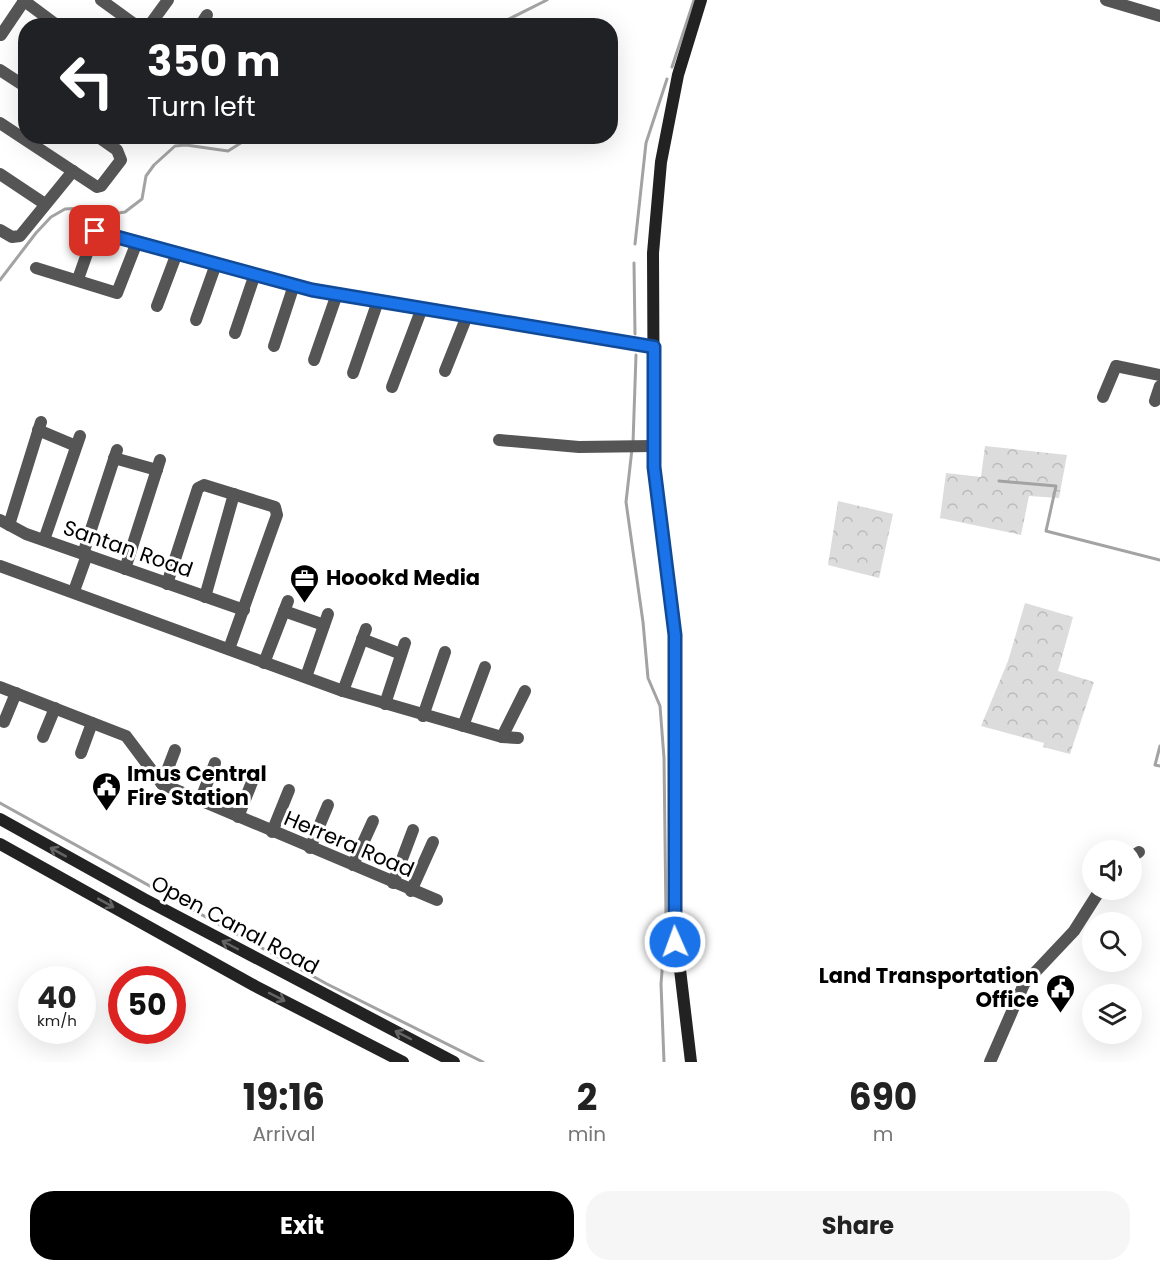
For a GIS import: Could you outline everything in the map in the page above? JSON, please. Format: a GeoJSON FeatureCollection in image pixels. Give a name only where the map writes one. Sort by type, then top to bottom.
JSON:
{"type":"FeatureCollection","features":[{"type":"Feature","properties":{"kind":"main road"},"geometry":{"type":"LineString","coordinates":[[692,1062],[674,919],[675,635],[654,467],[653,252],[661,162],[678,75],[701,0]]}},
{"type":"Feature","properties":{"kind":"main road","name":"Open Canal Road"},"geometry":{"type":"LineString","coordinates":[[0,819],[144,899],[454,1062]]}},
{"type":"Feature","properties":{"kind":"main road","name":"Open Canal Road"},"geometry":{"type":"LineString","coordinates":[[0,844],[255,986],[403,1062]]}},
{"type":"Feature","properties":{"kind":"street"},"geometry":{"type":"LineString","coordinates":[[101,0],[116,4],[129,18]]}},
{"type":"Feature","properties":{"kind":"street"},"geometry":{"type":"LineString","coordinates":[[155,18],[168,0]]}},
{"type":"Feature","properties":{"kind":"street"},"geometry":{"type":"LineString","coordinates":[[1106,0],[1160,16]]}},
{"type":"Feature","properties":{"kind":"street"},"geometry":{"type":"LineString","coordinates":[[1,35],[24,1],[47,18]]}},
{"type":"Feature","properties":{"kind":"street"},"geometry":{"type":"LineString","coordinates":[[0,70],[18,82]]}},
{"type":"Feature","properties":{"kind":"street"},"geometry":{"type":"LineString","coordinates":[[0,123],[18,135]]}},
{"type":"Feature","properties":{"kind":"street"},"geometry":{"type":"LineString","coordinates":[[32,144],[97,187],[101,186],[121,160],[117,150],[109,144]]}},
{"type":"Feature","properties":{"kind":"street"},"geometry":{"type":"LineString","coordinates":[[0,230],[18,238],[73,171]]}},
{"type":"Feature","properties":{"kind":"street"},"geometry":{"type":"LineString","coordinates":[[0,174],[45,204]]}},
{"type":"Feature","properties":{"kind":"street"},"geometry":{"type":"LineString","coordinates":[[78,279],[95,231],[294,285],[337,294],[654,347]]}},
{"type":"Feature","properties":{"kind":"street"},"geometry":{"type":"LineString","coordinates":[[36,268],[117,292],[137,242]]}},
{"type":"Feature","properties":{"kind":"street"},"geometry":{"type":"LineString","coordinates":[[157,306],[177,253]]}},
{"type":"Feature","properties":{"kind":"street"},"geometry":{"type":"LineString","coordinates":[[196,320],[216,264]]}},
{"type":"Feature","properties":{"kind":"street"},"geometry":{"type":"LineString","coordinates":[[235,333],[255,274]]}},
{"type":"Feature","properties":{"kind":"street"},"geometry":{"type":"LineString","coordinates":[[274,346],[294,285]]}},
{"type":"Feature","properties":{"kind":"street"},"geometry":{"type":"LineString","coordinates":[[314,360],[337,294]]}},
{"type":"Feature","properties":{"kind":"street"},"geometry":{"type":"LineString","coordinates":[[353,374],[378,301]]}},
{"type":"Feature","properties":{"kind":"street"},"geometry":{"type":"LineString","coordinates":[[392,387],[422,308]]}},
{"type":"Feature","properties":{"kind":"street"},"geometry":{"type":"LineString","coordinates":[[444,371],[467,315]]}},
{"type":"Feature","properties":{"kind":"street"},"geometry":{"type":"LineString","coordinates":[[1103,397],[1116,366],[1160,375]]}},
{"type":"Feature","properties":{"kind":"street"},"geometry":{"type":"LineString","coordinates":[[1155,401],[1160,386]]}},
{"type":"Feature","properties":{"kind":"street"},"geometry":{"type":"LineString","coordinates":[[5,522],[40,426],[78,441],[44,540]]}},
{"type":"Feature","properties":{"kind":"street"},"geometry":{"type":"LineString","coordinates":[[499,440],[579,447],[654,446]]}},
{"type":"Feature","properties":{"kind":"street"},"geometry":{"type":"LineString","coordinates":[[74,591],[116,454],[158,465],[125,569]]}},
{"type":"Feature","properties":{"kind":"street"},"geometry":{"type":"LineString","coordinates":[[167,584],[198,488],[204,485],[275,507],[277,515],[229,649]]}},
{"type":"Feature","properties":{"kind":"street"},"geometry":{"type":"LineString","coordinates":[[205,597],[234,494]]}},
{"type":"Feature","properties":{"kind":"street","name":"Santan Road"},"geometry":{"type":"LineString","coordinates":[[5,522],[44,540],[244,610]]}},
{"type":"Feature","properties":{"kind":"street"},"geometry":{"type":"LineString","coordinates":[[0,566],[74,591],[343,691],[423,716],[502,737],[518,738]]}},
{"type":"Feature","properties":{"kind":"street"},"geometry":{"type":"LineString","coordinates":[[264,663],[286,606],[326,620],[306,677]]}},
{"type":"Feature","properties":{"kind":"street"},"geometry":{"type":"LineString","coordinates":[[343,691],[364,634],[403,648],[386,705]]}},
{"type":"Feature","properties":{"kind":"street"},"geometry":{"type":"LineString","coordinates":[[423,716],[445,652]]}},
{"type":"Feature","properties":{"kind":"street"},"geometry":{"type":"LineString","coordinates":[[463,726],[485,667]]}},
{"type":"Feature","properties":{"kind":"street","name":"Herrera Road"},"geometry":{"type":"LineString","coordinates":[[0,687],[126,736],[162,784],[411,891],[437,900]]}},
{"type":"Feature","properties":{"kind":"street"},"geometry":{"type":"LineString","coordinates":[[502,737],[525,691]]}},
{"type":"Feature","properties":{"kind":"street"},"geometry":{"type":"LineString","coordinates":[[4,722],[16,693]]}},
{"type":"Feature","properties":{"kind":"street"},"geometry":{"type":"LineString","coordinates":[[43,737],[55,708]]}},
{"type":"Feature","properties":{"kind":"street"},"geometry":{"type":"LineString","coordinates":[[81,753],[92,723]]}},
{"type":"Feature","properties":{"kind":"street"},"geometry":{"type":"LineString","coordinates":[[162,784],[175,750]]}},
{"type":"Feature","properties":{"kind":"street"},"geometry":{"type":"LineString","coordinates":[[200,801],[215,763]]}},
{"type":"Feature","properties":{"kind":"street"},"geometry":{"type":"LineString","coordinates":[[238,817],[254,777]]}},
{"type":"Feature","properties":{"kind":"street"},"geometry":{"type":"LineString","coordinates":[[272,832],[289,790]]}},
{"type":"Feature","properties":{"kind":"street"},"geometry":{"type":"LineString","coordinates":[[310,848],[328,805]]}},
{"type":"Feature","properties":{"kind":"street"},"geometry":{"type":"LineString","coordinates":[[353,865],[373,821]]}},
{"type":"Feature","properties":{"kind":"street"},"geometry":{"type":"LineString","coordinates":[[393,883],[412,830]]}},
{"type":"Feature","properties":{"kind":"street"},"geometry":{"type":"LineString","coordinates":[[411,891],[433,842]]}},
{"type":"Feature","properties":{"kind":"street"},"geometry":{"type":"LineString","coordinates":[[990,1062],[1023,984],[1074,931],[1094,900]]}},
{"type":"Feature","properties":{"kind":"green space"},"geometry":{"type":"Polygon","coordinates":[[[985,446],[1067,455],[1059,498],[1029,496],[1021,535],[940,518],[946,473],[981,477],[985,446]]]}},
{"type":"Feature","properties":{"kind":"green space"},"geometry":{"type":"Polygon","coordinates":[[[838,501],[893,514],[879,578],[828,565],[838,501]]]}},
{"type":"Feature","properties":{"kind":"green space"},"geometry":{"type":"Polygon","coordinates":[[[1025,603],[1073,617],[1058,671],[1094,682],[1070,754],[1043,747],[1044,743],[981,726],[1008,661],[1025,603]]]}},
{"type":"Feature","properties":{"kind":"waterway"},"geometry":{"type":"LineString","coordinates":[[511,18],[547,0]]}},
{"type":"Feature","properties":{"kind":"waterway"},"geometry":{"type":"LineString","coordinates":[[672,67],[694,0]]}},
{"type":"Feature","properties":{"kind":"waterway"},"geometry":{"type":"LineString","coordinates":[[635,244],[646,143],[667,79]]}},
{"type":"Feature","properties":{"kind":"waterway"},"geometry":{"type":"LineString","coordinates":[[0,280],[36,233],[51,217],[65,209],[83,208],[113,214],[125,212],[142,199],[146,176],[154,165],[175,146],[186,145],[228,151],[239,144]]}},
{"type":"Feature","properties":{"kind":"waterway"},"geometry":{"type":"LineString","coordinates":[[634,263],[635,334]]}},
{"type":"Feature","properties":{"kind":"waterway"},"geometry":{"type":"LineString","coordinates":[[633,443],[636,355]]}},
{"type":"Feature","properties":{"kind":"waterway"},"geometry":{"type":"LineString","coordinates":[[632,449],[626,502],[643,622],[648,678],[660,706],[664,758],[666,915]]}},
{"type":"Feature","properties":{"kind":"waterway"},"geometry":{"type":"LineString","coordinates":[[999,481],[1056,486],[1046,531],[1160,560]]}},
{"type":"Feature","properties":{"kind":"waterway"},"geometry":{"type":"LineString","coordinates":[[1160,746],[1155,765],[1160,766]]}},
{"type":"Feature","properties":{"kind":"waterway"},"geometry":{"type":"LineString","coordinates":[[0,803],[327,984],[483,1062]]}},
{"type":"Feature","properties":{"kind":"waterway"},"geometry":{"type":"LineString","coordinates":[[664,1062],[661,984],[666,921]]}},
{"type":"Feature","properties":{"kind":"place","name":"Hoookd Media"},"geometry":{"type":"Point","coordinates":[305,604]}},
{"type":"Feature","properties":{"kind":"place","name":"Imus Central Fire Station"},"geometry":{"type":"Point","coordinates":[106,812]}},
{"type":"Feature","properties":{"kind":"place","name":"Land Transportation Office"},"geometry":{"type":"Point","coordinates":[1060,1014]}},
{"type":"Feature","properties":{"kind":"route"},"geometry":{"type":"LineString","coordinates":[[95,231],[312,290],[654,347],[654,467],[675,635],[675,942]]}}]}
